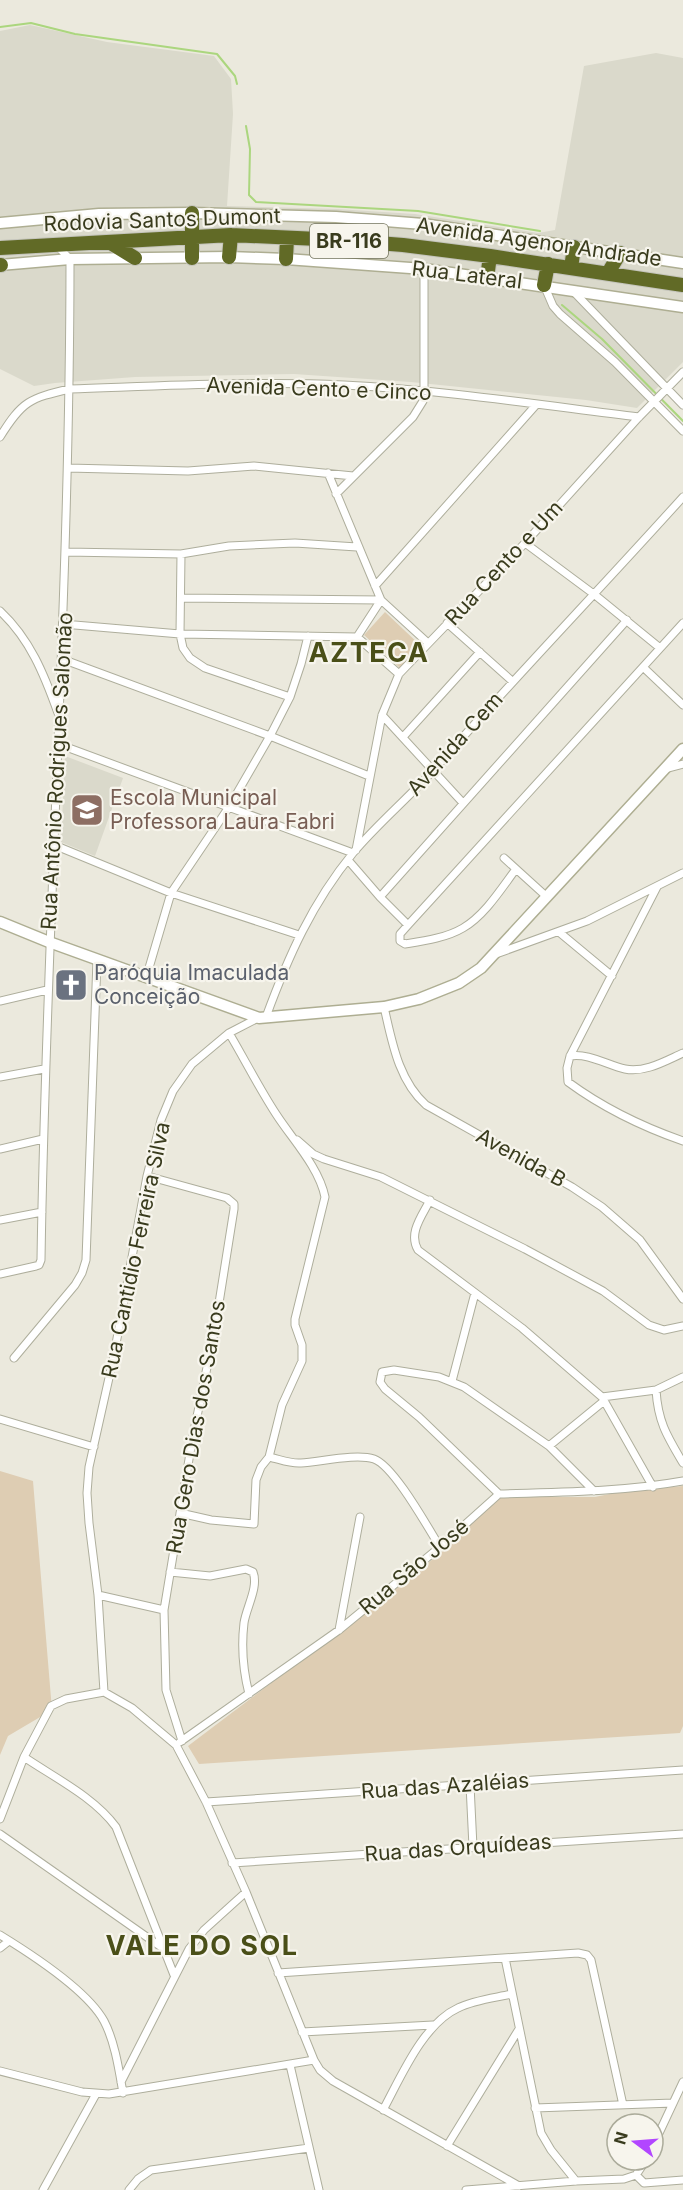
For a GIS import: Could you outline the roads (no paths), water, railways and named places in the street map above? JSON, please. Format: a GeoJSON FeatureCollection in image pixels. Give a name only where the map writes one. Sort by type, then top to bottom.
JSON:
{"type":"FeatureCollection","features":[{"type":"Feature","properties":{"kind":"highway"},"geometry":{"type":"LineString","coordinates":[[192,213],[192,258]]}},
{"type":"Feature","properties":{"kind":"highway"},"geometry":{"type":"LineString","coordinates":[[229,257],[231,236]]}},
{"type":"Feature","properties":{"kind":"highway","name":"Rodovia Santos Dumont"},"geometry":{"type":"LineString","coordinates":[[0,248],[55,243],[231,236],[287,238],[403,245],[683,285]]}},
{"type":"Feature","properties":{"kind":"highway"},"geometry":{"type":"LineString","coordinates":[[286,259],[287,238]]}},
{"type":"Feature","properties":{"kind":"highway"},"geometry":{"type":"LineString","coordinates":[[110,242],[135,258]]}},
{"type":"Feature","properties":{"kind":"highway"},"geometry":{"type":"LineString","coordinates":[[571,268],[574,247]]}},
{"type":"Feature","properties":{"kind":"highway"},"geometry":{"type":"LineString","coordinates":[[608,273],[620,253]]}},
{"type":"Feature","properties":{"kind":"highway"},"geometry":{"type":"LineString","coordinates":[[487,278],[490,256]]}},
{"type":"Feature","properties":{"kind":"highway"},"geometry":{"type":"LineString","coordinates":[[544,285],[548,264]]}},
{"type":"Feature","properties":{"kind":"street","name":"Avenida Agenor Andrade"},"geometry":{"type":"LineString","coordinates":[[0,223],[99,214],[192,213],[336,217],[400,222],[502,235],[683,263]]}},
{"type":"Feature","properties":{"kind":"street"},"geometry":{"type":"LineString","coordinates":[[55,243],[70,259]]}},
{"type":"Feature","properties":{"kind":"street","name":"Rua Lateral"},"geometry":{"type":"LineString","coordinates":[[0,265],[70,259],[229,257],[286,259],[424,269],[683,307]]}},
{"type":"Feature","properties":{"kind":"street","name":"Rua Antônio Rodrigues Salomão"},"geometry":{"type":"LineString","coordinates":[[0,1274],[39,1265],[44,1068],[66,552],[70,259]]}},
{"type":"Feature","properties":{"kind":"street"},"geometry":{"type":"LineString","coordinates":[[336,494],[417,414],[423,401],[424,269]]}},
{"type":"Feature","properties":{"kind":"street"},"geometry":{"type":"LineString","coordinates":[[544,285],[553,306],[560,314],[615,362],[656,401],[683,431]]}},
{"type":"Feature","properties":{"kind":"street"},"geometry":{"type":"LineString","coordinates":[[571,289],[683,405]]}},
{"type":"Feature","properties":{"kind":"street","name":"Rua Cento e Um"},"geometry":{"type":"LineString","coordinates":[[355,851],[382,715],[399,674],[525,543],[683,372]]}},
{"type":"Feature","properties":{"kind":"street","name":"Avenida Cento e Cinco"},"geometry":{"type":"LineString","coordinates":[[0,437],[14,415],[27,402],[70,389],[258,383],[424,390],[639,417]]}},
{"type":"Feature","properties":{"kind":"street"},"geometry":{"type":"LineString","coordinates":[[375,586],[536,405]]}},
{"type":"Feature","properties":{"kind":"street"},"geometry":{"type":"LineString","coordinates":[[68,468],[188,471],[254,466],[353,476]]}},
{"type":"Feature","properties":{"kind":"street"},"geometry":{"type":"LineString","coordinates":[[328,473],[381,600],[428,643]]}},
{"type":"Feature","properties":{"kind":"street","name":"Avenida Cem"},"geometry":{"type":"LineString","coordinates":[[262,1017],[298,935],[355,851],[434,770],[512,681],[595,595],[683,497]]}},
{"type":"Feature","properties":{"kind":"street"},"geometry":{"type":"LineString","coordinates":[[66,552],[181,554],[229,546],[285,543],[357,547]]}},
{"type":"Feature","properties":{"kind":"street"},"geometry":{"type":"LineString","coordinates":[[525,543],[595,595],[660,648]]}},
{"type":"Feature","properties":{"kind":"street"},"geometry":{"type":"LineString","coordinates":[[181,554],[180,634],[183,648],[190,658],[198,664],[290,697]]}},
{"type":"Feature","properties":{"kind":"street"},"geometry":{"type":"LineString","coordinates":[[182,598],[381,600]]}},
{"type":"Feature","properties":{"kind":"street"},"geometry":{"type":"LineString","coordinates":[[357,637],[381,600]]}},
{"type":"Feature","properties":{"kind":"street"},"geometry":{"type":"LineString","coordinates":[[0,611],[16,626],[31,649],[44,673],[60,718]]}},
{"type":"Feature","properties":{"kind":"street"},"geometry":{"type":"LineString","coordinates":[[380,897],[627,620]]}},
{"type":"Feature","properties":{"kind":"street"},"geometry":{"type":"LineString","coordinates":[[447,623],[512,681]]}},
{"type":"Feature","properties":{"kind":"street"},"geometry":{"type":"LineString","coordinates":[[516,869],[479,916],[463,928],[423,941],[405,944],[400,941],[400,934],[408,925],[683,623]]}},
{"type":"Feature","properties":{"kind":"street"},"geometry":{"type":"LineString","coordinates":[[63,624],[180,634],[357,637],[399,674]]}},
{"type":"Feature","properties":{"kind":"street"},"geometry":{"type":"LineString","coordinates":[[146,978],[171,893],[229,807],[270,735],[290,697],[302,664],[308,636]]}},
{"type":"Feature","properties":{"kind":"street"},"geometry":{"type":"LineString","coordinates":[[404,737],[480,652]]}},
{"type":"Feature","properties":{"kind":"street"},"geometry":{"type":"LineString","coordinates":[[62,659],[270,735],[369,776]]}},
{"type":"Feature","properties":{"kind":"street"},"geometry":{"type":"LineString","coordinates":[[643,667],[683,705]]}},
{"type":"Feature","properties":{"kind":"street"},"geometry":{"type":"LineString","coordinates":[[382,715],[463,802]]}},
{"type":"Feature","properties":{"kind":"street"},"geometry":{"type":"LineString","coordinates":[[58,744],[355,851]]}},
{"type":"Feature","properties":{"kind":"street","name":"Rua Cantidio Ferreira Silva"},"geometry":{"type":"LineString","coordinates":[[104,1692],[98,1595],[87,1493],[89,1467],[113,1360],[147,1176],[161,1120],[173,1091],[192,1064],[229,1033],[262,1017],[384,1006],[419,999],[459,983],[481,968],[494,955],[683,749]]}},
{"type":"Feature","properties":{"kind":"street"},"geometry":{"type":"LineString","coordinates":[[665,769],[683,764]]}},
{"type":"Feature","properties":{"kind":"street"},"geometry":{"type":"LineString","coordinates":[[54,845],[171,893],[298,935]]}},
{"type":"Feature","properties":{"kind":"street"},"geometry":{"type":"LineString","coordinates":[[504,858],[547,897]]}},
{"type":"Feature","properties":{"kind":"street"},"geometry":{"type":"LineString","coordinates":[[348,860],[408,925]]}},
{"type":"Feature","properties":{"kind":"street"},"geometry":{"type":"LineString","coordinates":[[494,955],[587,921],[683,873]]}},
{"type":"Feature","properties":{"kind":"street"},"geometry":{"type":"LineString","coordinates":[[657,887],[570,1056],[567,1068],[568,1082],[587,1096],[663,1134],[683,1141]]}},
{"type":"Feature","properties":{"kind":"street"},"geometry":{"type":"LineString","coordinates":[[0,922],[146,978],[262,1017]]}},
{"type":"Feature","properties":{"kind":"street"},"geometry":{"type":"LineString","coordinates":[[559,932],[612,976]]}},
{"type":"Feature","properties":{"kind":"street"},"geometry":{"type":"LineString","coordinates":[[14,1358],[75,1285],[86,1260],[97,960]]}},
{"type":"Feature","properties":{"kind":"street"},"geometry":{"type":"LineString","coordinates":[[0,1001],[47,990]]}},
{"type":"Feature","properties":{"kind":"street","name":"Avenida B"},"geometry":{"type":"LineString","coordinates":[[384,1006],[396,1057],[409,1086],[417,1097],[426,1105],[572,1187],[602,1207],[640,1240],[683,1298]]}},
{"type":"Feature","properties":{"kind":"street"},"geometry":{"type":"LineString","coordinates":[[180,1513],[211,1520],[254,1524],[256,1480],[261,1467],[269,1457],[282,1405],[302,1361],[302,1345],[295,1319],[325,1197],[323,1188],[275,1113],[229,1033]]}},
{"type":"Feature","properties":{"kind":"street"},"geometry":{"type":"LineString","coordinates":[[570,1056],[582,1056],[626,1069],[638,1069],[652,1066],[683,1053]]}},
{"type":"Feature","properties":{"kind":"street"},"geometry":{"type":"LineString","coordinates":[[0,1077],[44,1068]]}},
{"type":"Feature","properties":{"kind":"street"},"geometry":{"type":"LineString","coordinates":[[291,1136],[324,1160],[381,1177],[430,1200],[603,1291],[649,1325],[664,1330],[683,1326]]}},
{"type":"Feature","properties":{"kind":"street"},"geometry":{"type":"LineString","coordinates":[[0,1149],[43,1139]]}},
{"type":"Feature","properties":{"kind":"street","name":"Rua Gero Dias dos Santos"},"geometry":{"type":"LineString","coordinates":[[147,1176],[227,1198],[234,1204],[215,1328],[192,1441],[164,1610],[166,1690],[179,1743]]}},
{"type":"Feature","properties":{"kind":"street"},"geometry":{"type":"LineString","coordinates":[[430,1200],[415,1230],[415,1244],[418,1250],[522,1328],[603,1399],[653,1486]]}},
{"type":"Feature","properties":{"kind":"street"},"geometry":{"type":"LineString","coordinates":[[0,1220],[42,1212]]}},
{"type":"Feature","properties":{"kind":"street"},"geometry":{"type":"LineString","coordinates":[[452,1381],[475,1293]]}},
{"type":"Feature","properties":{"kind":"street"},"geometry":{"type":"LineString","coordinates":[[594,1491],[549,1446],[464,1387],[452,1381],[394,1370],[387,1370],[380,1376],[380,1382],[385,1389],[419,1417],[499,1494],[594,1491],[683,1481]]}},
{"type":"Feature","properties":{"kind":"street"},"geometry":{"type":"LineString","coordinates":[[549,1446],[603,1399],[656,1390],[683,1377]]}},
{"type":"Feature","properties":{"kind":"street"},"geometry":{"type":"LineString","coordinates":[[656,1390],[658,1415],[683,1463]]}},
{"type":"Feature","properties":{"kind":"street"},"geometry":{"type":"LineString","coordinates":[[0,1419],[94,1447]]}},
{"type":"Feature","properties":{"kind":"street"},"geometry":{"type":"LineString","coordinates":[[269,1457],[300,1463],[374,1459],[397,1480],[440,1547]]}},
{"type":"Feature","properties":{"kind":"street","name":"Rua São José"},"geometry":{"type":"LineString","coordinates":[[179,1743],[339,1630],[440,1547],[499,1494]]}},
{"type":"Feature","properties":{"kind":"street"},"geometry":{"type":"LineString","coordinates":[[339,1630],[360,1517]]}},
{"type":"Feature","properties":{"kind":"street"},"geometry":{"type":"LineString","coordinates":[[170,1572],[210,1576],[246,1569],[253,1572],[254,1582],[244,1621],[242,1650],[243,1672],[249,1694]]}},
{"type":"Feature","properties":{"kind":"street"},"geometry":{"type":"LineString","coordinates":[[98,1595],[164,1610]]}},
{"type":"Feature","properties":{"kind":"street"},"geometry":{"type":"LineString","coordinates":[[0,1819],[24,1757],[51,1706],[66,1699],[104,1692],[132,1708],[179,1743],[246,1892],[314,2060],[333,2081],[519,2186]]}},
{"type":"Feature","properties":{"kind":"street"},"geometry":{"type":"LineString","coordinates":[[24,1757],[108,1816],[116,1827],[174,1975]]}},
{"type":"Feature","properties":{"kind":"street","name":"Rua das Azaléias"},"geometry":{"type":"LineString","coordinates":[[206,1802],[683,1770]]}},
{"type":"Feature","properties":{"kind":"street"},"geometry":{"type":"LineString","coordinates":[[470,1785],[473,1847]]}},
{"type":"Feature","properties":{"kind":"street"},"geometry":{"type":"LineString","coordinates":[[0,1834],[164,1949]]}},
{"type":"Feature","properties":{"kind":"street","name":"Rua das Orquídeas"},"geometry":{"type":"LineString","coordinates":[[232,1863],[683,1834]]}},
{"type":"Feature","properties":{"kind":"street"},"geometry":{"type":"LineString","coordinates":[[121,2082],[174,1975],[196,1938],[246,1892]]}},
{"type":"Feature","properties":{"kind":"street"},"geometry":{"type":"LineString","coordinates":[[0,1935],[80,1991],[95,2007],[109,2035],[123,2093]]}},
{"type":"Feature","properties":{"kind":"street"},"geometry":{"type":"LineString","coordinates":[[0,1948],[9,1941]]}},
{"type":"Feature","properties":{"kind":"street"},"geometry":{"type":"LineString","coordinates":[[278,1973],[586,1954],[591,1960],[623,2105]]}},
{"type":"Feature","properties":{"kind":"street"},"geometry":{"type":"LineString","coordinates":[[505,1958],[541,2133],[546,2143],[576,2181]]}},
{"type":"Feature","properties":{"kind":"street"},"geometry":{"type":"LineString","coordinates":[[383,2110],[433,2025],[466,2004],[512,1994]]}},
{"type":"Feature","properties":{"kind":"street"},"geometry":{"type":"LineString","coordinates":[[302,2032],[433,2025]]}},
{"type":"Feature","properties":{"kind":"street"},"geometry":{"type":"LineString","coordinates":[[447,2146],[519,2029]]}},
{"type":"Feature","properties":{"kind":"street"},"geometry":{"type":"LineString","coordinates":[[0,2071],[96,2094],[123,2093],[314,2060]]}},
{"type":"Feature","properties":{"kind":"street"},"geometry":{"type":"LineString","coordinates":[[290,2065],[319,2190]]}},
{"type":"Feature","properties":{"kind":"street"},"geometry":{"type":"LineString","coordinates":[[665,2120],[683,2082]]}},
{"type":"Feature","properties":{"kind":"street"},"geometry":{"type":"LineString","coordinates":[[43,2190],[96,2094]]}},
{"type":"Feature","properties":{"kind":"street"},"geometry":{"type":"LineString","coordinates":[[535,2108],[673,2103]]}},
{"type":"Feature","properties":{"kind":"street"},"geometry":{"type":"LineString","coordinates":[[129,2190],[138,2179],[151,2170],[309,2148]]}},
{"type":"Feature","properties":{"kind":"street"},"geometry":{"type":"LineString","coordinates":[[466,2190],[624,2179],[638,2172]]}},
{"type":"Feature","properties":{"kind":"street"},"geometry":{"type":"LineString","coordinates":[[636,2175],[644,2183],[683,2180]]}},
{"type":"Feature","properties":{"kind":"waterway"},"geometry":{"type":"LineString","coordinates":[[0,27],[31,23],[75,34],[217,54],[235,76],[237,84]]}},
{"type":"Feature","properties":{"kind":"waterway"},"geometry":{"type":"LineString","coordinates":[[246,126],[250,149],[249,195],[256,202],[418,211],[540,231]]}},
{"type":"Feature","properties":{"kind":"waterway"},"geometry":{"type":"LineString","coordinates":[[562,305],[602,339],[683,421]]}},
{"type":"Feature","properties":{"kind":"place","name":"Escola Municipal Professora Laura Fabri"},"geometry":{"type":"Point","coordinates":[87,810]}},
{"type":"Feature","properties":{"kind":"place","name":"Paróquia Imaculada Conceição"},"geometry":{"type":"Point","coordinates":[71,985]}},
{"type":"Feature","properties":{"kind":"district","name":"AZTECA"},"geometry":{"type":"Point","coordinates":[369,653]}},
{"type":"Feature","properties":{"kind":"district","name":"VALE DO SOL"},"geometry":{"type":"Point","coordinates":[202,1946]}}]}
